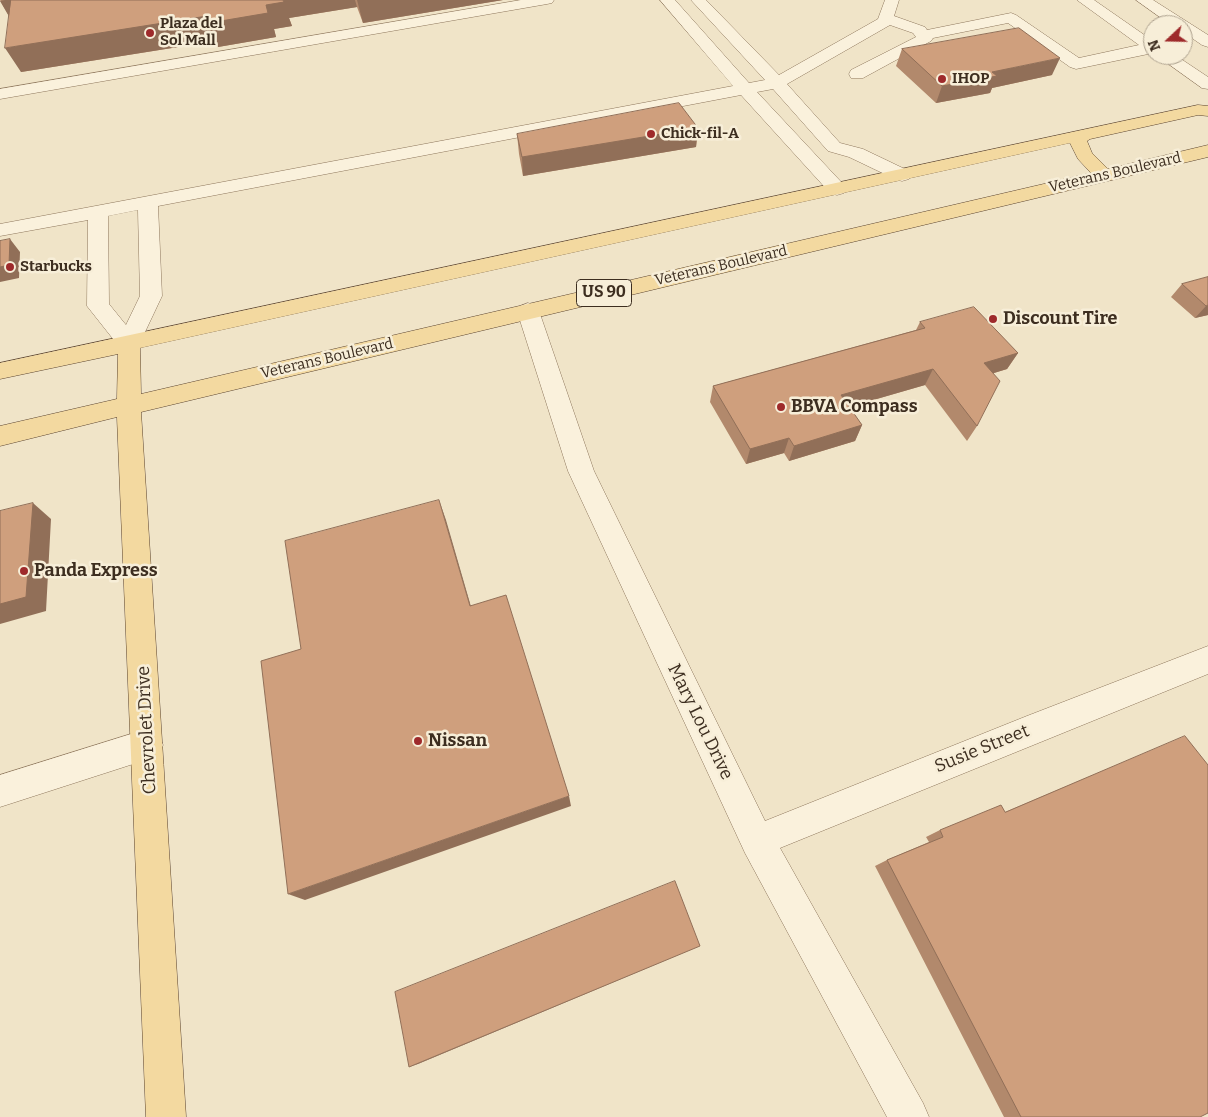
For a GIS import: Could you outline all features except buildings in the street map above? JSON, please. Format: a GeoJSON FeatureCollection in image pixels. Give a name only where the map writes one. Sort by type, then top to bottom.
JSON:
{"type":"FeatureCollection","features":[{"type":"Feature","properties":{"kind":"main road"},"geometry":{"type":"LineString","coordinates":[[0,371],[1198,110],[1208,111]]}},
{"type":"Feature","properties":{"kind":"main road"},"geometry":{"type":"LineString","coordinates":[[1084,135],[1078,140],[1080,149],[1087,160],[1104,175]]}},
{"type":"Feature","properties":{"kind":"main road","name":"Veterans Boulevard"},"geometry":{"type":"LineString","coordinates":[[0,436],[1208,150]]}},
{"type":"Feature","properties":{"kind":"main road","name":"Chevrolet Drive"},"geometry":{"type":"LineString","coordinates":[[129,343],[129,405],[166,1117]]}},
{"type":"Feature","properties":{"kind":"street"},"geometry":{"type":"LineString","coordinates":[[0,94],[547,0]]}},
{"type":"Feature","properties":{"kind":"street"},"geometry":{"type":"LineString","coordinates":[[667,0],[745,89],[837,189]]}},
{"type":"Feature","properties":{"kind":"street"},"geometry":{"type":"LineString","coordinates":[[698,0],[778,83],[834,147],[856,153],[902,174]]}},
{"type":"Feature","properties":{"kind":"street"},"geometry":{"type":"LineString","coordinates":[[0,230],[778,83],[886,18],[892,0]]}},
{"type":"Feature","properties":{"kind":"street"},"geometry":{"type":"LineString","coordinates":[[1084,0],[1143,40]]}},
{"type":"Feature","properties":{"kind":"street"},"geometry":{"type":"LineString","coordinates":[[1143,0],[1167,15]]}},
{"type":"Feature","properties":{"kind":"street"},"geometry":{"type":"LineString","coordinates":[[857,74],[925,38],[919,30],[886,18]]}},
{"type":"Feature","properties":{"kind":"street"},"geometry":{"type":"LineString","coordinates":[[923,34],[1011,18],[1076,64],[1143,49]]}},
{"type":"Feature","properties":{"kind":"street"},"geometry":{"type":"LineString","coordinates":[[1193,32],[1208,42]]}},
{"type":"Feature","properties":{"kind":"street"},"geometry":{"type":"LineString","coordinates":[[1179,65],[1208,84]]}},
{"type":"Feature","properties":{"kind":"street"},"geometry":{"type":"LineString","coordinates":[[1186,70],[1208,66]]}},
{"type":"Feature","properties":{"kind":"street"},"geometry":{"type":"LineString","coordinates":[[98,212],[98,306],[129,343],[151,296],[148,202]]}},
{"type":"Feature","properties":{"kind":"street","name":"Mary Lou Drive"},"geometry":{"type":"LineString","coordinates":[[528,311],[581,472],[757,841],[909,1117]]}},
{"type":"Feature","properties":{"kind":"street","name":"Susie Street"},"geometry":{"type":"LineString","coordinates":[[757,841],[1027,731],[1208,660]]}},
{"type":"Feature","properties":{"kind":"street"},"geometry":{"type":"LineString","coordinates":[[0,791],[147,745]]}},
{"type":"Feature","properties":{"kind":"place","name":"Plaza del Sol Mall"},"geometry":{"type":"Point","coordinates":[150,33]}},
{"type":"Feature","properties":{"kind":"place","name":"IHOP"},"geometry":{"type":"Point","coordinates":[942,79]}},
{"type":"Feature","properties":{"kind":"place","name":"Chick-fil-A"},"geometry":{"type":"Point","coordinates":[651,134]}},
{"type":"Feature","properties":{"kind":"place","name":"Starbucks"},"geometry":{"type":"Point","coordinates":[10,267]}},
{"type":"Feature","properties":{"kind":"place","name":"Discount Tire"},"geometry":{"type":"Point","coordinates":[993,319]}},
{"type":"Feature","properties":{"kind":"place","name":"BBVA Compass"},"geometry":{"type":"Point","coordinates":[781,407]}},
{"type":"Feature","properties":{"kind":"place","name":"Panda Express"},"geometry":{"type":"Point","coordinates":[24,571]}},
{"type":"Feature","properties":{"kind":"place","name":"Nissan"},"geometry":{"type":"Point","coordinates":[418,741]}}]}
